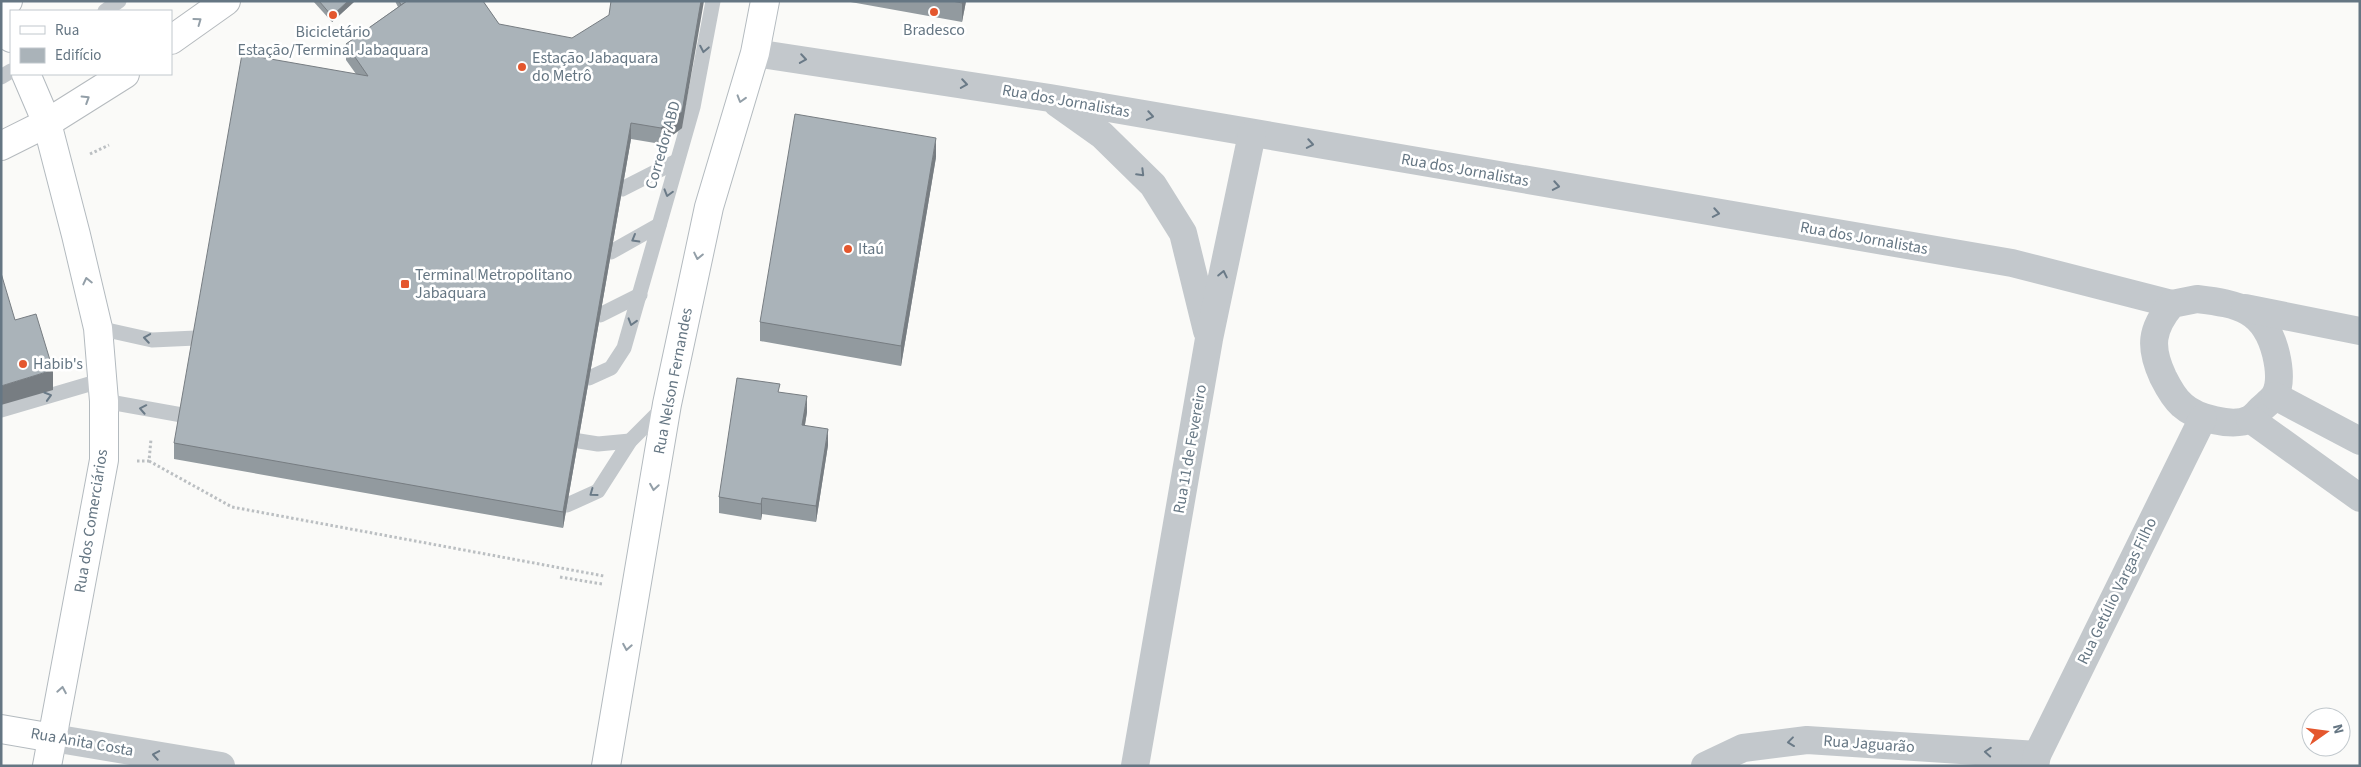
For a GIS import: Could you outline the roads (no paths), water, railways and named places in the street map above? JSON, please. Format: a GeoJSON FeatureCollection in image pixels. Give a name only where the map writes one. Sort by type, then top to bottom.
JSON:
{"type":"FeatureCollection","features":[{"type":"Feature","properties":{"kind":"street"},"geometry":{"type":"LineString","coordinates":[[1,6],[8,1]]}},
{"type":"Feature","properties":{"kind":"street"},"geometry":{"type":"LineString","coordinates":[[172,39],[226,1]]}},
{"type":"Feature","properties":{"kind":"street","name":"Rua Nelson Fernandes"},"geometry":{"type":"LineString","coordinates":[[606,766],[667,404],[709,207],[755,52],[764,1]]}},
{"type":"Feature","properties":{"kind":"street"},"geometry":{"type":"LineString","coordinates":[[1,13],[10,36]]}},
{"type":"Feature","properties":{"kind":"street","name":"Rua dos Jornalistas"},"geometry":{"type":"LineString","coordinates":[[755,52],[1050,98],[2012,263],[2172,304],[2197,299],[2224,302],[2244,308],[2360,331]]}},
{"type":"Feature","properties":{"kind":"street","name":"Rua dos Comerciários"},"geometry":{"type":"LineString","coordinates":[[26,75],[47,123],[98,328],[103,390],[104,460],[47,766]]}},
{"type":"Feature","properties":{"kind":"street"},"geometry":{"type":"LineString","coordinates":[[1,146],[47,123],[122,75]]}},
{"type":"Feature","properties":{"kind":"street"},"geometry":{"type":"LineString","coordinates":[[1050,98],[1102,135],[1153,185],[1183,234],[1209,339]]}},
{"type":"Feature","properties":{"kind":"street","name":"Rua 11 de Fevereiro"},"geometry":{"type":"LineString","coordinates":[[1135,766],[1209,339],[1252,134]]}},
{"type":"Feature","properties":{"kind":"street"},"geometry":{"type":"LineString","coordinates":[[2172,304],[2161,317],[2154,334],[2153,350],[2163,378],[2181,405],[2203,418],[2229,423],[2250,419],[2275,396],[2360,441]]}},
{"type":"Feature","properties":{"kind":"street","name":"Rua dos Jornalistas"},"geometry":{"type":"LineString","coordinates":[[2244,308],[2263,321],[2273,340],[2278,362],[2279,378],[2275,396]]}},
{"type":"Feature","properties":{"kind":"street","name":"Rua Getúlio Vargas Filho"},"geometry":{"type":"LineString","coordinates":[[2036,760],[2203,418]]}},
{"type":"Feature","properties":{"kind":"street"},"geometry":{"type":"LineString","coordinates":[[2250,419],[2360,498]]}},
{"type":"Feature","properties":{"kind":"street","name":"Rua Anita Costa"},"geometry":{"type":"LineString","coordinates":[[1,729],[221,766]]}},
{"type":"Feature","properties":{"kind":"street","name":"Rua Jaguarão"},"geometry":{"type":"LineString","coordinates":[[1705,766],[1743,748],[1807,740],[2036,760]]}},
{"type":"Feature","properties":{"kind":"lane"},"geometry":{"type":"LineString","coordinates":[[106,10],[119,1]]}},
{"type":"Feature","properties":{"kind":"lane","name":"Corredor ABD"},"geometry":{"type":"LineString","coordinates":[[590,378],[611,368],[624,348],[693,107],[713,1]]}},
{"type":"Feature","properties":{"kind":"lane"},"geometry":{"type":"LineString","coordinates":[[622,189],[677,161]]}},
{"type":"Feature","properties":{"kind":"lane"},"geometry":{"type":"LineString","coordinates":[[611,252],[659,225]]}},
{"type":"Feature","properties":{"kind":"lane"},"geometry":{"type":"LineString","coordinates":[[600,315],[640,296]]}},
{"type":"Feature","properties":{"kind":"lane"},"geometry":{"type":"LineString","coordinates":[[98,328],[152,340],[196,338]]}},
{"type":"Feature","properties":{"kind":"lane"},"geometry":{"type":"LineString","coordinates":[[1,410],[103,390],[182,415]]}},
{"type":"Feature","properties":{"kind":"lane"},"geometry":{"type":"LineString","coordinates":[[567,505],[598,491],[630,441],[667,404]]}},
{"type":"Feature","properties":{"kind":"lane"},"geometry":{"type":"LineString","coordinates":[[578,441],[598,444],[630,441]]}},
{"type":"Feature","properties":{"kind":"place","name":"Bradesco"},"geometry":{"type":"Point","coordinates":[934,12]}},
{"type":"Feature","properties":{"kind":"place","name":"Bicicletário Estação/Terminal Jabaquara"},"geometry":{"type":"Point","coordinates":[333,15]}},
{"type":"Feature","properties":{"kind":"place","name":"Estação Jabaquara do Metrô"},"geometry":{"type":"Point","coordinates":[522,67]}},
{"type":"Feature","properties":{"kind":"place","name":"Itaú"},"geometry":{"type":"Point","coordinates":[848,249]}},
{"type":"Feature","properties":{"kind":"place","name":"Terminal Metropolitano Jabaquara"},"geometry":{"type":"Point","coordinates":[405,284]}},
{"type":"Feature","properties":{"kind":"place","name":"Habib's"},"geometry":{"type":"Point","coordinates":[23,364]}}]}
